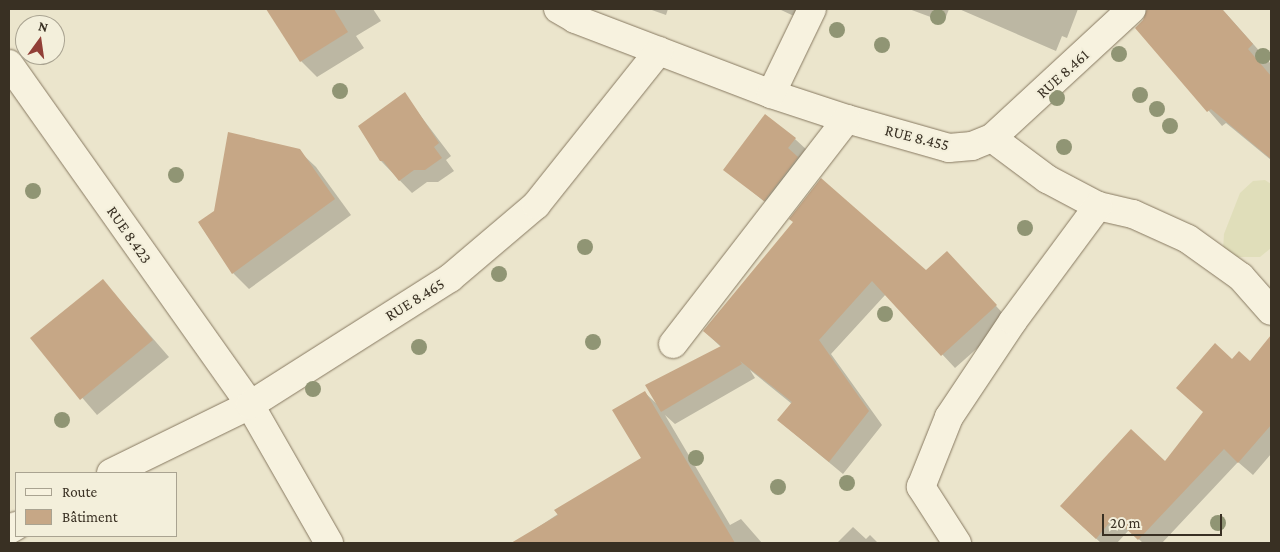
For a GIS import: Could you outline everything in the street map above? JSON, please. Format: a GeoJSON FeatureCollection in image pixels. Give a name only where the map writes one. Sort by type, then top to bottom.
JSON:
{"type":"FeatureCollection","features":[{"type":"Feature","properties":{"kind":"street","name":"RUE 8.455"},"geometry":{"type":"LineString","coordinates":[[558,9],[575,19],[658,51],[771,94],[847,119],[949,148],[972,146],[992,138]]}},
{"type":"Feature","properties":{"kind":"street"},"geometry":{"type":"LineString","coordinates":[[771,94],[812,9]]}},
{"type":"Feature","properties":{"kind":"street","name":"RUE 8.461"},"geometry":{"type":"LineString","coordinates":[[992,138],[1132,9]]}},
{"type":"Feature","properties":{"kind":"street","name":"RUE 8.465"},"geometry":{"type":"LineString","coordinates":[[112,472],[250,405],[450,278],[536,205],[658,51]]}},
{"type":"Feature","properties":{"kind":"street","name":"RUE 8.423"},"geometry":{"type":"LineString","coordinates":[[9,64],[250,405],[329,543]]}},
{"type":"Feature","properties":{"kind":"street"},"geometry":{"type":"LineString","coordinates":[[673,344],[847,119]]}},
{"type":"Feature","properties":{"kind":"street"},"geometry":{"type":"LineString","coordinates":[[992,138],[1047,179],[1098,206],[1133,214],[1188,239],[1240,277],[1271,311]]}},
{"type":"Feature","properties":{"kind":"street"},"geometry":{"type":"LineString","coordinates":[[957,543],[920,487],[949,416],[1013,321],[1098,206]]}},
{"type":"Feature","properties":{"kind":"shaded area"},"geometry":{"type":"Polygon","coordinates":[[[1265,180],[1271,184],[1271,248],[1260,257],[1230,257],[1223,250],[1224,234],[1240,193],[1253,181],[1265,180]]]}},
{"type":"Feature","properties":{"kind":"building"},"geometry":{"type":"Polygon","coordinates":[[[266,9],[334,9],[348,32],[300,62],[266,9]]]}},
{"type":"Feature","properties":{"kind":"building"},"geometry":{"type":"Polygon","coordinates":[[[1147,9],[1222,9],[1253,44],[1248,49],[1271,76],[1271,159],[1211,109],[1207,112],[1135,28],[1143,20],[1147,9]]]}},
{"type":"Feature","properties":{"kind":"building"},"geometry":{"type":"Polygon","coordinates":[[[405,92],[439,143],[434,147],[442,158],[425,170],[414,170],[399,181],[383,161],[380,161],[358,126],[405,92]]]}},
{"type":"Feature","properties":{"kind":"building"},"geometry":{"type":"Polygon","coordinates":[[[765,114],[796,138],[788,148],[798,157],[764,201],[723,170],[765,114]]]}},
{"type":"Feature","properties":{"kind":"building"},"geometry":{"type":"Polygon","coordinates":[[[228,132],[300,149],[335,199],[232,274],[198,222],[214,211],[228,132]]]}},
{"type":"Feature","properties":{"kind":"building"},"geometry":{"type":"Polygon","coordinates":[[[821,178],[926,270],[947,251],[997,305],[941,356],[872,281],[819,340],[869,411],[829,462],[777,420],[792,402],[740,361],[742,364],[661,412],[645,385],[721,346],[703,331],[793,222],[789,219],[821,178]]]}},
{"type":"Feature","properties":{"kind":"building"},"geometry":{"type":"Polygon","coordinates":[[[103,279],[153,340],[80,400],[30,338],[103,279]]]}},
{"type":"Feature","properties":{"kind":"building"},"geometry":{"type":"Polygon","coordinates":[[[1271,335],[1271,425],[1238,463],[1224,449],[1138,540],[1114,517],[1096,539],[1060,506],[1131,429],[1165,461],[1203,412],[1176,388],[1215,343],[1232,359],[1239,351],[1250,361],[1271,335]]]}},
{"type":"Feature","properties":{"kind":"building"},"geometry":{"type":"Polygon","coordinates":[[[645,391],[735,543],[511,543],[558,515],[554,510],[641,458],[612,410],[645,391]]]}}]}
